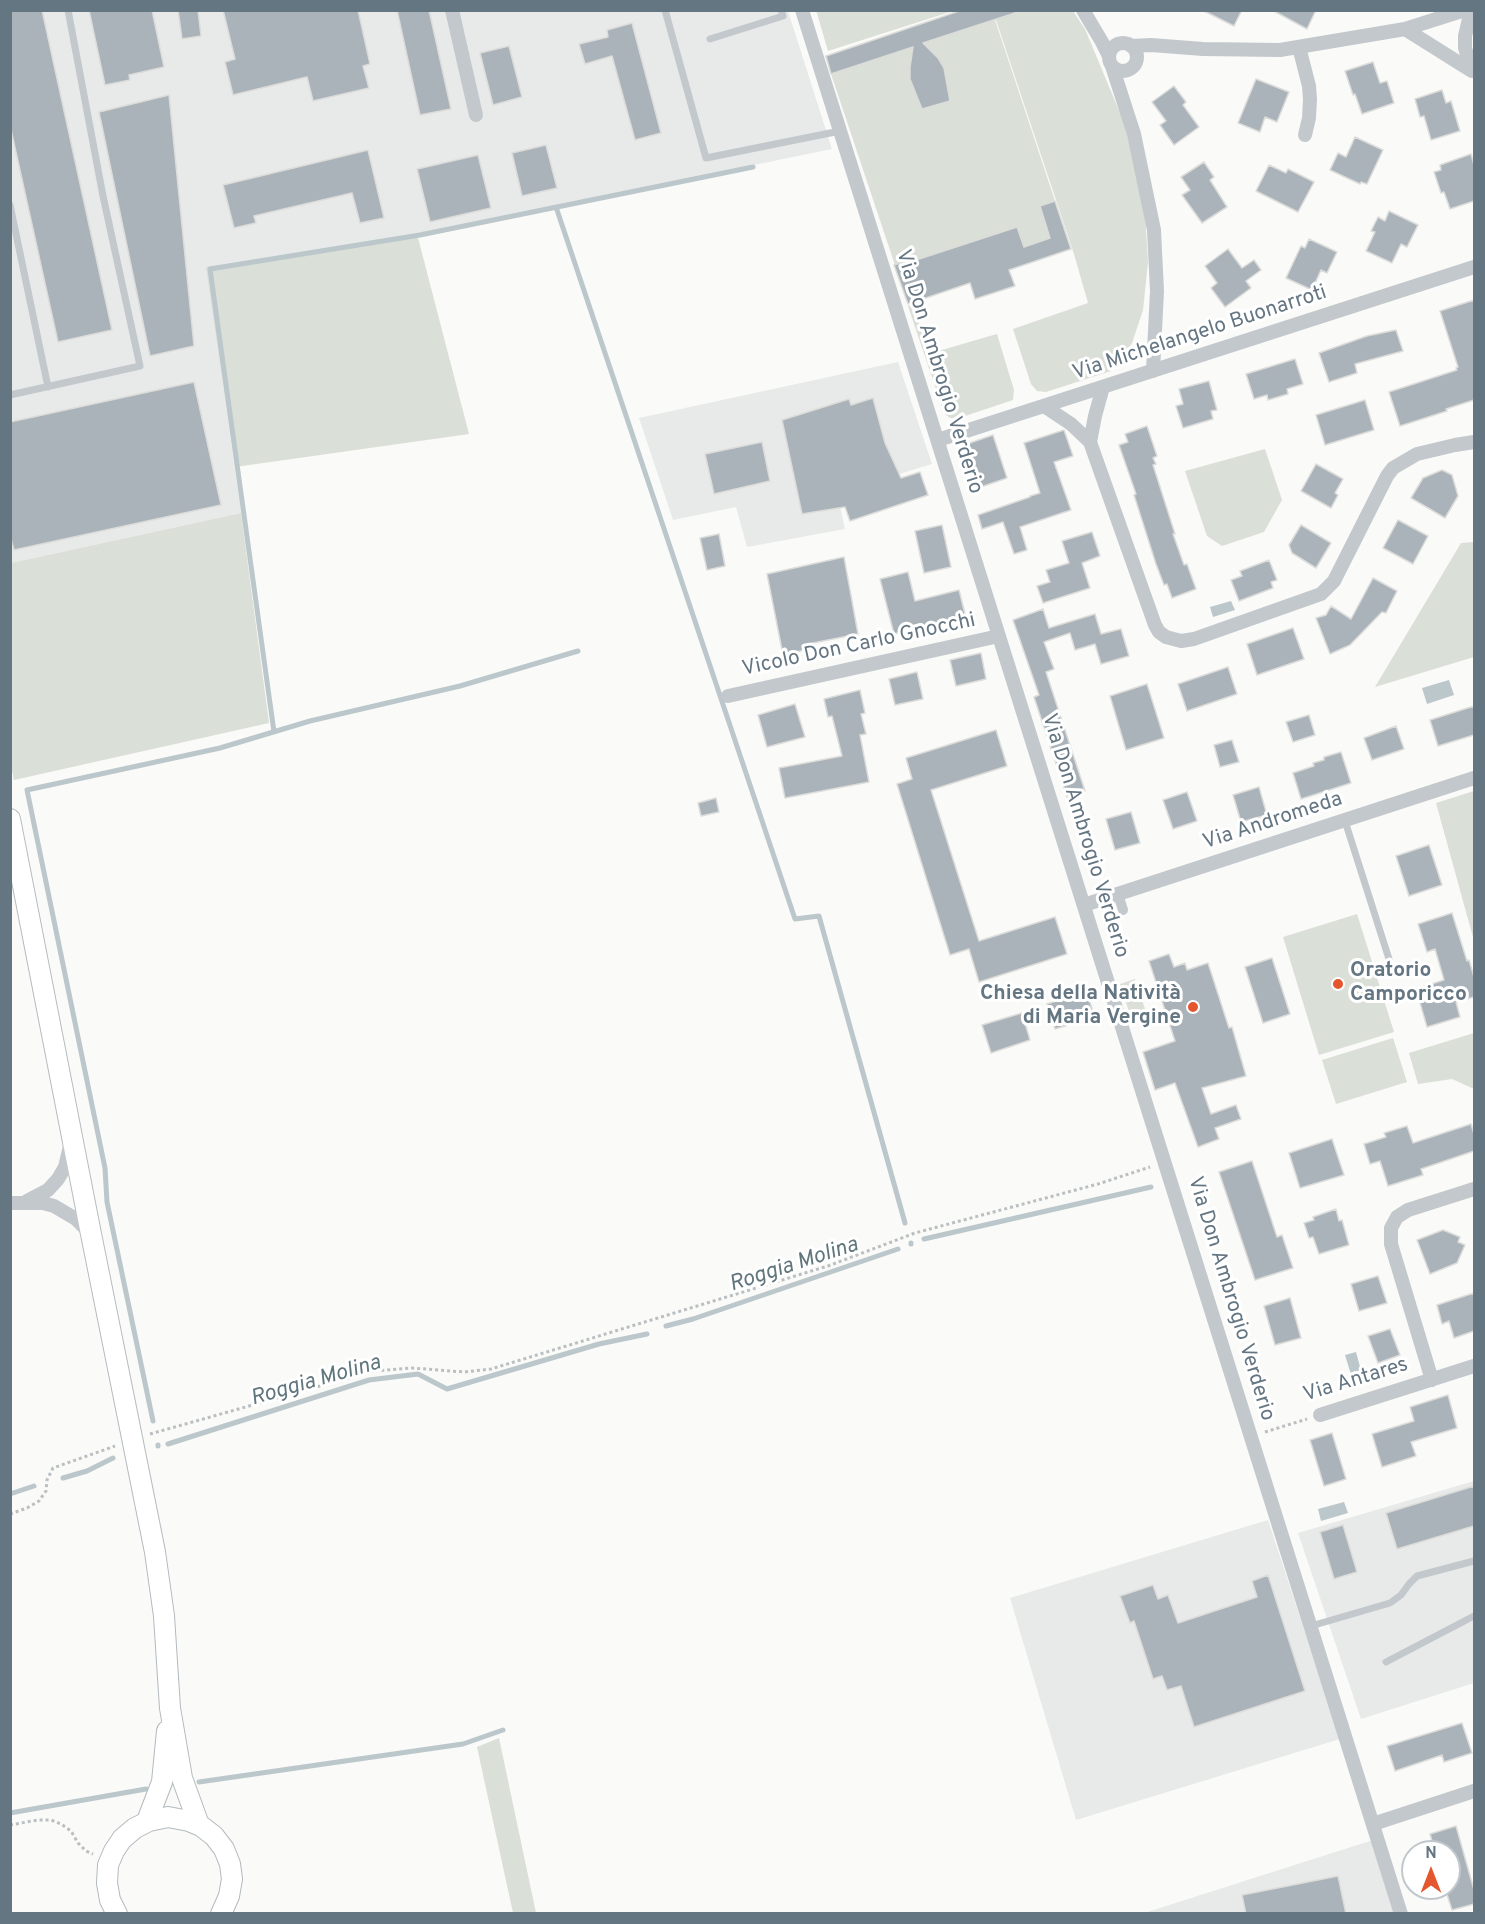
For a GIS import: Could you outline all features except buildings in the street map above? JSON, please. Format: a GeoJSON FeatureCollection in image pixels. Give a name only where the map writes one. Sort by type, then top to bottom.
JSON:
{"type":"FeatureCollection","features":[{"type":"Feature","properties":{"kind":"main road"},"geometry":{"type":"LineString","coordinates":[[10,819],[150,1524],[161,1588],[170,1708],[183,1778],[199,1825]]}},
{"type":"Feature","properties":{"kind":"main road"},"geometry":{"type":"LineString","coordinates":[[147,1821],[162,1782],[170,1708]]}},
{"type":"Feature","properties":{"kind":"main road"},"geometry":{"type":"LineString","coordinates":[[116,1913],[107,1887],[109,1862],[114,1851],[132,1829],[147,1821],[163,1818],[177,1818],[199,1825],[214,1836],[228,1858],[231,1870],[226,1911]]}},
{"type":"Feature","properties":{"kind":"street"},"geometry":{"type":"LineString","coordinates":[[453,10],[476,115]]}},
{"type":"Feature","properties":{"kind":"street","name":"Via Don Ambrogio Verderio"},"geometry":{"type":"LineString","coordinates":[[802,10],[1401,1914]]}},
{"type":"Feature","properties":{"kind":"street"},"geometry":{"type":"LineString","coordinates":[[1110,61],[1112,48],[1126,45],[1264,50],[1299,47],[1405,29],[1465,10]]}},
{"type":"Feature","properties":{"kind":"street"},"geometry":{"type":"LineString","coordinates":[[1471,10],[1465,36],[1465,48],[1473,73]]}},
{"type":"Feature","properties":{"kind":"street"},"geometry":{"type":"LineString","coordinates":[[1085,13],[1136,52],[1125,91],[1127,110]]}},
{"type":"Feature","properties":{"kind":"street"},"geometry":{"type":"LineString","coordinates":[[1085,13],[1110,61],[1127,110],[1149,200],[1154,230],[1157,291],[1153,371]]}},
{"type":"Feature","properties":{"kind":"street"},"geometry":{"type":"LineString","coordinates":[[1405,29],[1473,73]]}},
{"type":"Feature","properties":{"kind":"street"},"geometry":{"type":"LineString","coordinates":[[1299,47],[1310,93],[1309,118],[1305,135]]}},
{"type":"Feature","properties":{"kind":"street"},"geometry":{"type":"LineString","coordinates":[[1110,61],[1122,71],[1155,51],[1185,48]]}},
{"type":"Feature","properties":{"kind":"street","name":"Via Michelangelo Buonarroti"},"geometry":{"type":"LineString","coordinates":[[938,440],[1474,267]]}},
{"type":"Feature","properties":{"kind":"street"},"geometry":{"type":"LineString","coordinates":[[1090,441],[1103,387]]}},
{"type":"Feature","properties":{"kind":"street"},"geometry":{"type":"LineString","coordinates":[[1044,406],[1071,424],[1090,441],[1155,625],[1159,632],[1170,639],[1186,641],[1321,594],[1334,581],[1394,468],[1417,454],[1474,442]]}},
{"type":"Feature","properties":{"kind":"street","name":"Vicolo Don Carlo Gnocchi"},"geometry":{"type":"LineString","coordinates":[[728,696],[999,636]]}},
{"type":"Feature","properties":{"kind":"street","name":"Via Andromeda"},"geometry":{"type":"LineString","coordinates":[[1084,905],[1474,778]]}},
{"type":"Feature","properties":{"kind":"street"},"geometry":{"type":"LineString","coordinates":[[1118,894],[1123,910]]}},
{"type":"Feature","properties":{"kind":"street"},"geometry":{"type":"LineString","coordinates":[[17,1203],[37,1197],[48,1190],[58,1179],[70,1152],[71,1135]]}},
{"type":"Feature","properties":{"kind":"street"},"geometry":{"type":"LineString","coordinates":[[1432,1380],[1391,1244],[1391,1228],[1397,1217],[1408,1210],[1474,1189]]}},
{"type":"Feature","properties":{"kind":"street"},"geometry":{"type":"LineString","coordinates":[[17,1203],[43,1203],[66,1212],[91,1234]]}},
{"type":"Feature","properties":{"kind":"street","name":"Via Antares"},"geometry":{"type":"LineString","coordinates":[[1320,1414],[1474,1366]]}},
{"type":"Feature","properties":{"kind":"street"},"geometry":{"type":"LineString","coordinates":[[1373,1824],[1474,1791]]}},
{"type":"Feature","properties":{"kind":"lane"},"geometry":{"type":"LineString","coordinates":[[10,395],[140,366],[103,196],[68,10]]}},
{"type":"Feature","properties":{"kind":"lane"},"geometry":{"type":"LineString","coordinates":[[665,10],[706,158],[840,131]]}},
{"type":"Feature","properties":{"kind":"lane"},"geometry":{"type":"LineString","coordinates":[[710,39],[783,16],[781,10]]}},
{"type":"Feature","properties":{"kind":"lane"},"geometry":{"type":"LineString","coordinates":[[10,205],[48,387]]}},
{"type":"Feature","properties":{"kind":"lane"},"geometry":{"type":"LineString","coordinates":[[1345,821],[1389,959]]}},
{"type":"Feature","properties":{"kind":"lane"},"geometry":{"type":"LineString","coordinates":[[1311,1626],[1390,1603],[1401,1595],[1417,1576],[1474,1561]]}},
{"type":"Feature","properties":{"kind":"lane"},"geometry":{"type":"LineString","coordinates":[[1386,1662],[1474,1616]]}},
{"type":"Feature","properties":{"kind":"path"},"geometry":{"type":"LineString","coordinates":[[10,1514],[27,1508],[39,1500],[46,1491],[47,1480],[53,1468],[132,1440],[373,1371],[412,1368],[464,1372],[491,1369],[828,1266],[915,1233],[1098,1184],[1165,1162]]}},
{"type":"Feature","properties":{"kind":"path","name":"Via Antares"},"geometry":{"type":"LineString","coordinates":[[1251,1437],[1320,1414]]}},
{"type":"Feature","properties":{"kind":"path"},"geometry":{"type":"LineString","coordinates":[[10,1825],[51,1820],[71,1831],[86,1851],[109,1862]]}},
{"type":"Feature","properties":{"kind":"shaded area"},"geometry":{"type":"Polygon","coordinates":[[[816,10],[953,10],[953,11],[828,51],[816,10]]]}},
{"type":"Feature","properties":{"kind":"shaded area"},"geometry":{"type":"Polygon","coordinates":[[[10,11],[788,11],[832,149],[417,234],[207,267],[241,513],[11,563],[10,11]]]}},
{"type":"Feature","properties":{"kind":"shaded area"},"geometry":{"type":"Polygon","coordinates":[[[962,11],[992,11],[1071,249],[908,304],[825,56],[962,11]]]}},
{"type":"Feature","properties":{"kind":"shaded area"},"geometry":{"type":"Polygon","coordinates":[[[993,11],[1073,11],[1085,29],[1125,125],[1145,212],[1148,262],[1143,310],[1132,343],[1111,371],[1046,392],[1037,391],[1031,384],[1013,329],[1088,303],[1074,254],[993,11]]]}},
{"type":"Feature","properties":{"kind":"shaded area"},"geometry":{"type":"Polygon","coordinates":[[[417,234],[469,434],[235,467],[206,267],[417,234]]]}},
{"type":"Feature","properties":{"kind":"shaded area"},"geometry":{"type":"Polygon","coordinates":[[[913,304],[928,354],[997,334],[1014,390],[1013,400],[959,418],[950,418],[946,415],[908,306],[913,304]]]}},
{"type":"Feature","properties":{"kind":"shaded area"},"geometry":{"type":"Polygon","coordinates":[[[898,362],[932,464],[837,493],[845,529],[747,547],[736,507],[673,520],[639,418],[898,362]]]}},
{"type":"Feature","properties":{"kind":"shaded area"},"geometry":{"type":"Polygon","coordinates":[[[1265,449],[1282,500],[1264,532],[1222,546],[1207,536],[1185,471],[1265,449]]]}},
{"type":"Feature","properties":{"kind":"shaded area"},"geometry":{"type":"Polygon","coordinates":[[[241,513],[269,723],[14,780],[10,761],[11,563],[241,513]]]}},
{"type":"Feature","properties":{"kind":"shaded area"},"geometry":{"type":"Polygon","coordinates":[[[1474,542],[1474,657],[1375,687],[1461,543],[1474,542]]]}},
{"type":"Feature","properties":{"kind":"shaded area"},"geometry":{"type":"Polygon","coordinates":[[[1231,601],[1235,610],[1213,617],[1210,607],[1231,601]]]}},
{"type":"Feature","properties":{"kind":"shaded area"},"geometry":{"type":"Polygon","coordinates":[[[1449,680],[1454,695],[1427,704],[1422,688],[1449,680]]]}},
{"type":"Feature","properties":{"kind":"shaded area"},"geometry":{"type":"Polygon","coordinates":[[[1474,791],[1474,941],[1436,803],[1474,791]]]}},
{"type":"Feature","properties":{"kind":"shaded area","name":"Oratorio Camporicco"},"geometry":{"type":"Polygon","coordinates":[[[1357,914],[1394,1032],[1319,1055],[1283,937],[1357,914]]]}},
{"type":"Feature","properties":{"kind":"shaded area"},"geometry":{"type":"Polygon","coordinates":[[[1135,979],[1148,1018],[1133,1024],[1120,984],[1135,979]]]}},
{"type":"Feature","properties":{"kind":"shaded area"},"geometry":{"type":"Polygon","coordinates":[[[1474,1033],[1474,1089],[1452,1079],[1418,1084],[1409,1053],[1474,1033]]]}},
{"type":"Feature","properties":{"kind":"shaded area","name":"Oratorio Camporicco"},"geometry":{"type":"Polygon","coordinates":[[[1393,1038],[1407,1082],[1336,1104],[1322,1060],[1393,1038]]]}},
{"type":"Feature","properties":{"kind":"shaded area"},"geometry":{"type":"Polygon","coordinates":[[[1356,1352],[1363,1378],[1353,1381],[1345,1355],[1356,1352]]]}},
{"type":"Feature","properties":{"kind":"shaded area"},"geometry":{"type":"Polygon","coordinates":[[[1474,1481],[1474,1683],[1361,1719],[1298,1533],[1474,1481]]]}},
{"type":"Feature","properties":{"kind":"shaded area"},"geometry":{"type":"Polygon","coordinates":[[[1344,1502],[1348,1513],[1321,1521],[1318,1509],[1344,1502]]]}},
{"type":"Feature","properties":{"kind":"shaded area"},"geometry":{"type":"Polygon","coordinates":[[[1268,1520],[1340,1739],[1076,1820],[1010,1598],[1268,1520]]]}},
{"type":"Feature","properties":{"kind":"shaded area"},"geometry":{"type":"Polygon","coordinates":[[[499,1738],[536,1913],[513,1913],[477,1747],[499,1738]]]}},
{"type":"Feature","properties":{"kind":"shaded area"},"geometry":{"type":"Polygon","coordinates":[[[1373,1840],[1396,1914],[1141,1914],[1373,1840]]]}},
{"type":"Feature","properties":{"kind":"waterway"},"geometry":{"type":"LineString","coordinates":[[274,732],[210,269],[420,235],[753,167]]}},
{"type":"Feature","properties":{"kind":"waterway"},"geometry":{"type":"LineString","coordinates":[[556,207],[795,919],[819,916],[905,1223]]}},
{"type":"Feature","properties":{"kind":"waterway"},"geometry":{"type":"LineString","coordinates":[[153,1421],[107,1202],[105,1168],[27,790],[220,748],[310,721],[460,686],[578,651]]}},
{"type":"Feature","properties":{"kind":"waterway","name":"Roggia Molina"},"geometry":{"type":"LineString","coordinates":[[924,1239],[1151,1187]]}},
{"type":"Feature","properties":{"kind":"waterway","name":"Roggia Molina"},"geometry":{"type":"LineString","coordinates":[[666,1326],[693,1319],[898,1249]]}},
{"type":"Feature","properties":{"kind":"waterway","name":"Roggia Molina"},"geometry":{"type":"LineString","coordinates":[[168,1444],[369,1380],[418,1374],[447,1389],[599,1344],[647,1334]]}},
{"type":"Feature","properties":{"kind":"waterway","name":"Roggia Molina"},"geometry":{"type":"LineString","coordinates":[[63,1478],[87,1471],[113,1458]]}},
{"type":"Feature","properties":{"kind":"waterway","name":"Roggia Molina"},"geometry":{"type":"LineString","coordinates":[[10,1494],[34,1486]]}},
{"type":"Feature","properties":{"kind":"waterway"},"geometry":{"type":"LineString","coordinates":[[199,1782],[463,1744],[503,1730]]}},
{"type":"Feature","properties":{"kind":"waterway"},"geometry":{"type":"LineString","coordinates":[[10,1813],[146,1789]]}},
{"type":"Feature","properties":{"kind":"place","name":"Oratorio Camporicco"},"geometry":{"type":"Point","coordinates":[1338,984]}},
{"type":"Feature","properties":{"kind":"place","name":"Chiesa della Natività di Maria Vergine"},"geometry":{"type":"Point","coordinates":[1193,1007]}}]}
